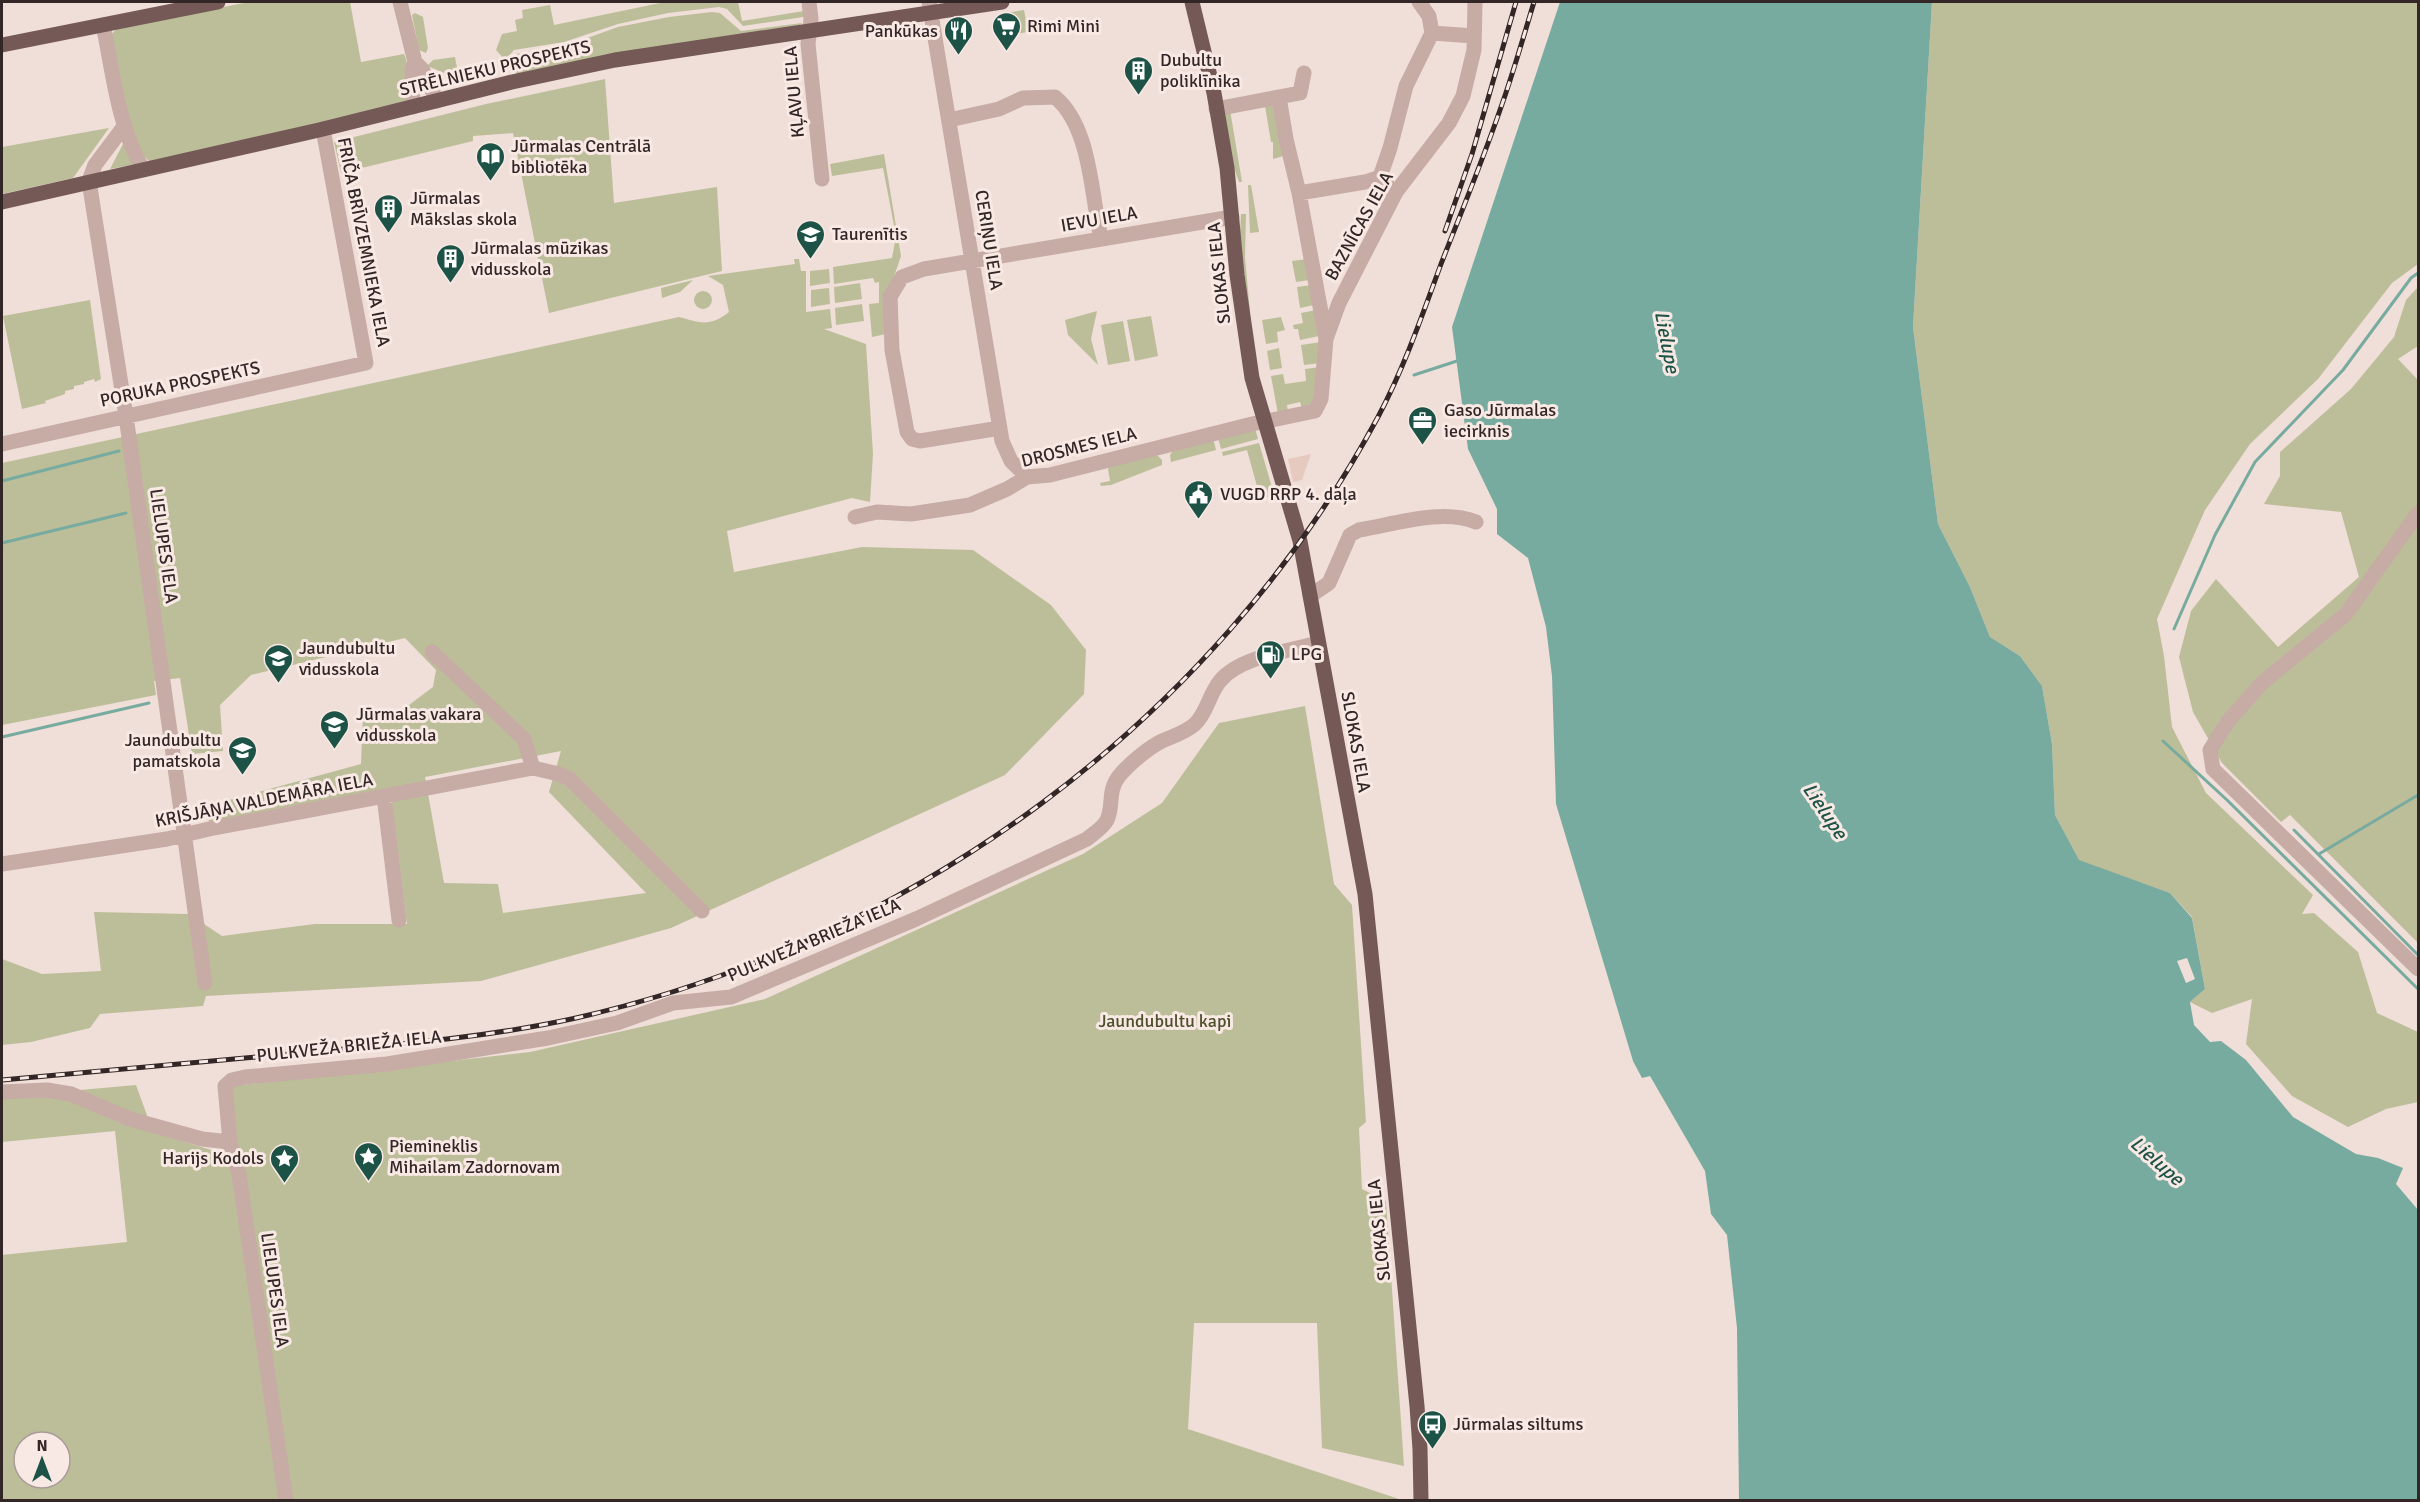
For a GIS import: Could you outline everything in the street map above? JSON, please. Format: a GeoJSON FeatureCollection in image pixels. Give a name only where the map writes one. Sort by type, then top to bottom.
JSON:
{"type":"FeatureCollection","features":[{"type":"Feature","properties":{"kind":"main road"},"geometry":{"type":"LineString","coordinates":[[2,45],[218,2]]}},
{"type":"Feature","properties":{"kind":"main road","name":"STRĒLNIEKU PROSPEKTS"},"geometry":{"type":"LineString","coordinates":[[2,202],[437,102],[541,75],[615,60],[809,31],[931,8],[1002,2]]}},
{"type":"Feature","properties":{"kind":"main road","name":"SLOKAS IELA"},"geometry":{"type":"LineString","coordinates":[[1192,2],[1227,168],[1246,346],[1264,422],[1298,531],[1368,915],[1418,1417],[1421,1500]]}},
{"type":"Feature","properties":{"kind":"street"},"geometry":{"type":"LineString","coordinates":[[400,2],[415,62],[422,69],[437,102]]}},
{"type":"Feature","properties":{"kind":"street","name":"KĻAVU IELA"},"geometry":{"type":"LineString","coordinates":[[809,2],[811,19],[808,44],[822,179]]}},
{"type":"Feature","properties":{"kind":"street"},"geometry":{"type":"LineString","coordinates":[[1380,177],[1406,86],[1432,33],[1429,16],[1419,2]]}},
{"type":"Feature","properties":{"kind":"street","name":"BAZNĪCAS IELA"},"geometry":{"type":"LineString","coordinates":[[1315,411],[1322,399],[1326,339],[1339,303],[1396,192],[1459,108],[1470,72],[1475,2]]}},
{"type":"Feature","properties":{"kind":"street","name":"CERIŅU IELA"},"geometry":{"type":"LineString","coordinates":[[931,8],[1000,428],[1007,454],[1027,477]]}},
{"type":"Feature","properties":{"kind":"street"},"geometry":{"type":"LineString","coordinates":[[103,24],[125,125],[133,152],[143,169]]}},
{"type":"Feature","properties":{"kind":"street"},"geometry":{"type":"LineString","coordinates":[[1432,33],[1474,36]]}},
{"type":"Feature","properties":{"kind":"street"},"geometry":{"type":"LineString","coordinates":[[413,107],[412,70],[415,62]]}},
{"type":"Feature","properties":{"kind":"street"},"geometry":{"type":"LineString","coordinates":[[1216,109],[1300,93],[1304,73]]}},
{"type":"Feature","properties":{"kind":"street"},"geometry":{"type":"LineString","coordinates":[[950,120],[999,110],[1023,98],[1055,97],[1065,105],[1080,133],[1101,238]]}},
{"type":"Feature","properties":{"kind":"street"},"geometry":{"type":"LineString","coordinates":[[1279,97],[1326,339]]}},
{"type":"Feature","properties":{"kind":"street"},"geometry":{"type":"LineString","coordinates":[[89,181],[95,165],[125,125]]}},
{"type":"Feature","properties":{"kind":"street","name":"FRIČA BRĪVZEMNIEKA IELA"},"geometry":{"type":"LineString","coordinates":[[322,129],[366,363]]}},
{"type":"Feature","properties":{"kind":"street"},"geometry":{"type":"LineString","coordinates":[[1380,177],[1396,192]]}},
{"type":"Feature","properties":{"kind":"street"},"geometry":{"type":"LineString","coordinates":[[1299,193],[1365,182],[1380,177]]}},
{"type":"Feature","properties":{"kind":"street","name":"LIELUPES IELA"},"geometry":{"type":"LineString","coordinates":[[89,181],[126,416],[205,983]]}},
{"type":"Feature","properties":{"kind":"street","name":"IEVU IELA"},"geometry":{"type":"LineString","coordinates":[[1000,428],[920,441],[912,439],[907,432],[892,350],[890,297],[902,277],[924,269],[1232,217]]}},
{"type":"Feature","properties":{"kind":"street","name":"PORUKA PROSPEKTS"},"geometry":{"type":"LineString","coordinates":[[2,444],[366,363]]}},
{"type":"Feature","properties":{"kind":"street","name":"DROSMES IELA"},"geometry":{"type":"LineString","coordinates":[[855,517],[877,512],[911,514],[970,505],[1007,489],[1027,477],[1050,475],[1315,411]]}},
{"type":"Feature","properties":{"kind":"street"},"geometry":{"type":"LineString","coordinates":[[2418,513],[2346,614],[2262,683],[2229,720],[2210,750],[2213,769],[2418,969]]}},
{"type":"Feature","properties":{"kind":"street"},"geometry":{"type":"LineString","coordinates":[[1310,596],[1325,588],[1329,583],[1350,535],[1359,530],[1440,516],[1461,516],[1476,522]]}},
{"type":"Feature","properties":{"kind":"street","name":"PULKVEŽA BRIEŽA IELA"},"geometry":{"type":"LineString","coordinates":[[225,1086],[232,1080],[245,1077],[387,1064],[548,1038],[617,1023],[673,1004],[731,997],[762,985],[926,915],[1087,839],[1108,819],[1113,786],[1119,776],[1160,742],[1193,726],[1202,717],[1220,680],[1254,660],[1318,643]]}},
{"type":"Feature","properties":{"kind":"street"},"geometry":{"type":"LineString","coordinates":[[432,652],[524,739],[533,768],[560,774],[570,779],[702,911]]}},
{"type":"Feature","properties":{"kind":"street","name":"KRIŠJĀŅA VALDEMĀRA IELA"},"geometry":{"type":"LineString","coordinates":[[2,864],[184,835],[533,768]]}},
{"type":"Feature","properties":{"kind":"street"},"geometry":{"type":"LineString","coordinates":[[384,796],[399,920]]}},
{"type":"Feature","properties":{"kind":"street","name":"LIELUPES IELA"},"geometry":{"type":"LineString","coordinates":[[225,1086],[230,1142],[239,1174],[286,1500]]}},
{"type":"Feature","properties":{"kind":"street"},"geometry":{"type":"LineString","coordinates":[[2,1092],[47,1090],[71,1094],[130,1119],[202,1139],[230,1142]]}},
{"type":"Feature","properties":{"kind":"green space"},"geometry":{"type":"Polygon","coordinates":[[[249,2],[350,2],[361,62],[404,54],[409,80],[407,100],[404,105],[151,163],[138,150],[131,129],[111,35],[117,28],[249,2]]]}},
{"type":"Feature","properties":{"kind":"green space"},"geometry":{"type":"Polygon","coordinates":[[[665,2],[738,2],[742,21],[804,11],[803,17],[743,26],[727,9],[719,7],[668,13],[618,24],[564,42],[514,50],[505,60],[496,50],[502,34],[517,31],[515,20],[523,18],[522,10],[550,5],[554,25],[665,2]]]}},
{"type":"Feature","properties":{"kind":"green space"},"geometry":{"type":"Polygon","coordinates":[[[1932,2],[2418,2],[2418,264],[2392,283],[2318,379],[2250,444],[2205,510],[2157,619],[2164,656],[2172,727],[2206,793],[2313,895],[2302,914],[2314,913],[2358,952],[2377,1013],[2418,1032],[2418,1102],[2386,1109],[2348,1127],[2292,1096],[2246,1044],[2252,999],[2212,1013],[2190,1002],[2205,989],[2192,917],[2170,893],[2079,861],[2055,815],[2052,744],[2042,686],[2020,656],[1990,637],[1970,587],[1938,524],[1913,327],[1932,2]]]}},
{"type":"Feature","properties":{"kind":"green space"},"geometry":{"type":"Polygon","coordinates":[[[1024,10],[1028,32],[1003,36],[1002,28],[1007,21],[1006,13],[1024,10]]]}},
{"type":"Feature","properties":{"kind":"green space"},"geometry":{"type":"Polygon","coordinates":[[[415,13],[423,17],[428,48],[426,53],[419,50],[412,15],[415,13]]]}},
{"type":"Feature","properties":{"kind":"green space"},"geometry":{"type":"Polygon","coordinates":[[[720,13],[741,31],[802,23],[799,27],[518,75],[507,63],[516,54],[565,46],[618,27],[669,17],[720,13]]]}},
{"type":"Feature","properties":{"kind":"green space"},"geometry":{"type":"Polygon","coordinates":[[[455,57],[459,79],[427,66],[433,60],[455,57]]]}},
{"type":"Feature","properties":{"kind":"green space"},"geometry":{"type":"Polygon","coordinates":[[[605,79],[614,203],[717,187],[722,271],[549,313],[513,133],[473,136],[473,141],[341,173],[334,142],[486,104],[605,79]]]}},
{"type":"Feature","properties":{"kind":"green space"},"geometry":{"type":"Polygon","coordinates":[[[1265,106],[1275,107],[1287,155],[1273,159],[1273,142],[1271,142],[1265,106]]]}},
{"type":"Feature","properties":{"kind":"green space"},"geometry":{"type":"Polygon","coordinates":[[[1230,110],[1242,182],[1239,182],[1232,162],[1224,115],[1230,110]]]}},
{"type":"Feature","properties":{"kind":"green space"},"geometry":{"type":"Polygon","coordinates":[[[109,128],[73,178],[2,194],[2,147],[109,128]]]}},
{"type":"Feature","properties":{"kind":"green space"},"geometry":{"type":"Polygon","coordinates":[[[126,142],[132,165],[110,169],[123,144],[126,142]]]}},
{"type":"Feature","properties":{"kind":"green space"},"geometry":{"type":"Polygon","coordinates":[[[884,154],[901,256],[886,300],[886,334],[872,337],[869,304],[879,303],[879,282],[875,283],[873,278],[834,284],[833,267],[892,258],[896,236],[883,168],[832,176],[830,164],[884,154]]]}},
{"type":"Feature","properties":{"kind":"green space"},"geometry":{"type":"Polygon","coordinates":[[[1248,185],[1251,185],[1259,232],[1250,233],[1248,185]]]}},
{"type":"Feature","properties":{"kind":"green space"},"geometry":{"type":"Polygon","coordinates":[[[1241,214],[1246,214],[1245,257],[1250,312],[1247,310],[1240,234],[1241,214]]]}},
{"type":"Feature","properties":{"kind":"green space"},"geometry":{"type":"Polygon","coordinates":[[[794,259],[799,259],[801,271],[806,271],[806,312],[830,309],[832,328],[824,329],[866,344],[873,454],[870,502],[852,498],[727,531],[734,572],[862,547],[973,550],[1051,605],[1086,650],[1084,694],[1005,775],[671,928],[481,981],[206,996],[203,1006],[100,1014],[90,1028],[31,1042],[2,1045],[2,959],[42,974],[101,971],[94,912],[189,914],[222,936],[315,924],[407,924],[390,788],[209,822],[207,806],[361,764],[363,714],[405,708],[433,687],[436,670],[405,638],[251,675],[220,705],[223,751],[192,754],[180,678],[154,681],[156,695],[2,725],[2,463],[679,317],[699,322],[711,322],[729,312],[723,285],[708,276],[795,264],[794,259]],[[561,751],[425,777],[444,883],[498,884],[503,913],[646,893],[549,792],[561,751]]]}},
{"type":"Feature","properties":{"kind":"green space"},"geometry":{"type":"Polygon","coordinates":[[[1307,259],[1310,280],[1296,282],[1292,261],[1307,259]]]}},
{"type":"Feature","properties":{"kind":"green space"},"geometry":{"type":"Polygon","coordinates":[[[829,269],[830,283],[810,286],[810,271],[829,269]]]}},
{"type":"Feature","properties":{"kind":"green space"},"geometry":{"type":"Polygon","coordinates":[[[693,280],[680,292],[662,298],[661,288],[693,280]]]}},
{"type":"Feature","properties":{"kind":"green space"},"geometry":{"type":"Polygon","coordinates":[[[860,283],[862,299],[835,303],[834,287],[860,283]]]}},
{"type":"Feature","properties":{"kind":"green space"},"geometry":{"type":"Polygon","coordinates":[[[1312,285],[1314,305],[1300,308],[1297,287],[1312,285]]]}},
{"type":"Feature","properties":{"kind":"green space"},"geometry":{"type":"Polygon","coordinates":[[[2418,287],[2418,346],[2398,359],[2418,380],[2418,943],[2290,815],[2281,822],[2222,763],[2193,712],[2179,657],[2191,611],[2216,579],[2278,647],[2359,577],[2341,512],[2264,504],[2280,476],[2280,452],[2351,389],[2394,337],[2406,300],[2418,287]]]}},
{"type":"Feature","properties":{"kind":"green space"},"geometry":{"type":"Polygon","coordinates":[[[829,288],[830,304],[811,307],[811,290],[829,288]]]}},
{"type":"Feature","properties":{"kind":"green space"},"geometry":{"type":"Polygon","coordinates":[[[703,291],[709,294],[712,300],[709,306],[703,309],[697,306],[694,300],[697,294],[703,291]]]}},
{"type":"Feature","properties":{"kind":"green space"},"geometry":{"type":"Polygon","coordinates":[[[90,300],[101,379],[95,382],[94,379],[84,382],[84,384],[74,386],[74,389],[65,391],[65,394],[45,401],[46,403],[22,409],[3,316],[90,300]]]}},
{"type":"Feature","properties":{"kind":"green space"},"geometry":{"type":"Polygon","coordinates":[[[862,304],[864,321],[836,325],[835,308],[862,304]]]}},
{"type":"Feature","properties":{"kind":"green space"},"geometry":{"type":"Polygon","coordinates":[[[1316,310],[1319,336],[1300,340],[1298,329],[1294,329],[1293,325],[1303,323],[1301,313],[1316,310]]]}},
{"type":"Feature","properties":{"kind":"green space"},"geometry":{"type":"Polygon","coordinates":[[[1097,311],[1091,339],[1098,365],[1068,335],[1065,320],[1097,311]]]}},
{"type":"Feature","properties":{"kind":"green space"},"geometry":{"type":"Polygon","coordinates":[[[1151,316],[1158,356],[1135,361],[1127,320],[1151,316]]]}},
{"type":"Feature","properties":{"kind":"green space"},"geometry":{"type":"Polygon","coordinates":[[[1281,317],[1285,330],[1277,332],[1278,342],[1266,344],[1262,320],[1281,317]]]}},
{"type":"Feature","properties":{"kind":"green space"},"geometry":{"type":"Polygon","coordinates":[[[1123,321],[1130,361],[1108,365],[1101,325],[1123,321]]]}},
{"type":"Feature","properties":{"kind":"green space"},"geometry":{"type":"Polygon","coordinates":[[[1321,342],[1321,363],[1304,365],[1301,345],[1321,342]]]}},
{"type":"Feature","properties":{"kind":"green space"},"geometry":{"type":"Polygon","coordinates":[[[1279,348],[1282,368],[1270,370],[1267,351],[1279,348]]]}},
{"type":"Feature","properties":{"kind":"green space"},"geometry":{"type":"Polygon","coordinates":[[[1321,367],[1314,403],[1302,408],[1300,402],[1287,405],[1288,412],[1278,414],[1271,376],[1283,374],[1285,384],[1306,381],[1305,369],[1321,367]]]}},
{"type":"Feature","properties":{"kind":"green space"},"geometry":{"type":"Polygon","coordinates":[[[1255,428],[1258,439],[1221,449],[1218,438],[1255,428]]]}},
{"type":"Feature","properties":{"kind":"green space"},"geometry":{"type":"Polygon","coordinates":[[[1213,438],[1216,450],[1171,462],[1170,455],[1175,448],[1213,438]]]}},
{"type":"Feature","properties":{"kind":"green space"},"geometry":{"type":"Polygon","coordinates":[[[1259,443],[1274,494],[1261,501],[1247,450],[1223,456],[1222,452],[1259,443]]]}},
{"type":"Feature","properties":{"kind":"green space"},"geometry":{"type":"Polygon","coordinates":[[[1157,455],[1162,460],[1162,465],[1111,485],[1101,486],[1100,483],[1110,481],[1108,469],[1112,465],[1157,455]]]}},
{"type":"Feature","properties":{"kind":"green space","name":"Jaundubultu kapi"},"geometry":{"type":"Polygon","coordinates":[[[1305,706],[1334,884],[1352,905],[1366,1122],[1359,1128],[1362,1189],[1386,1201],[1404,1466],[1322,1448],[1317,1323],[1194,1323],[1188,1429],[1402,1500],[2,1500],[2,1255],[127,1242],[115,1131],[2,1142],[2,1097],[136,1085],[153,1132],[221,1153],[232,1086],[530,1052],[765,999],[1083,854],[1162,803],[1219,723],[1305,706]]]}},
{"type":"Feature","properties":{"kind":"shaded area"},"geometry":{"type":"Polygon","coordinates":[[[1311,454],[1302,480],[1293,482],[1288,459],[1311,454]]]}},
{"type":"Feature","properties":{"kind":"water","name":"Lielupe"},"geometry":{"type":"Polygon","coordinates":[[[1560,2],[1932,2],[1913,327],[1938,524],[1970,587],[1990,637],[2020,656],[2042,686],[2052,744],[2055,815],[2079,860],[2170,893],[2192,918],[2205,989],[2190,1002],[2194,1025],[2210,1042],[2221,1041],[2246,1060],[2293,1117],[2356,1154],[2378,1158],[2403,1168],[2396,1184],[2418,1210],[2418,1500],[1739,1500],[1737,1328],[1727,1235],[1711,1214],[1705,1171],[1650,1076],[1642,1078],[1633,1061],[1556,804],[1552,676],[1546,627],[1528,558],[1497,534],[1497,509],[1468,449],[1452,327],[1560,2]]]}},
{"type":"Feature","properties":{"kind":"pier"},"geometry":{"type":"Polygon","coordinates":[[[2187,958],[2195,979],[2186,983],[2177,961],[2187,958]]]}},
{"type":"Feature","properties":{"kind":"waterway"},"geometry":{"type":"LineString","coordinates":[[2174,629],[2215,535],[2255,462],[2343,370],[2411,278],[2418,273]]}},
{"type":"Feature","properties":{"kind":"waterway"},"geometry":{"type":"LineString","coordinates":[[1414,375],[1460,360]]}},
{"type":"Feature","properties":{"kind":"waterway"},"geometry":{"type":"LineString","coordinates":[[2,481],[119,451]]}},
{"type":"Feature","properties":{"kind":"waterway"},"geometry":{"type":"LineString","coordinates":[[2,543],[126,513]]}},
{"type":"Feature","properties":{"kind":"waterway"},"geometry":{"type":"LineString","coordinates":[[2,737],[149,703]]}},
{"type":"Feature","properties":{"kind":"waterway"},"geometry":{"type":"LineString","coordinates":[[2163,741],[2227,800],[2418,989]]}},
{"type":"Feature","properties":{"kind":"waterway"},"geometry":{"type":"LineString","coordinates":[[2319,854],[2418,795]]}},
{"type":"Feature","properties":{"kind":"waterway"},"geometry":{"type":"LineString","coordinates":[[2294,830],[2418,955]]}},
{"type":"Feature","properties":{"kind":"railway"},"geometry":{"type":"LineString","coordinates":[[1445,231],[1472,154],[1516,2]]}},
{"type":"Feature","properties":{"kind":"railway"},"geometry":{"type":"LineString","coordinates":[[2,1080],[438,1040],[507,1031],[576,1018],[700,983],[820,935],[934,875],[1042,803],[1141,721],[1231,629],[1310,527],[1378,417],[1420,322],[1493,129],[1534,2]]}},
{"type":"Feature","properties":{"kind":"place","name":"Rimi Mini"},"geometry":{"type":"Point","coordinates":[1006,52]}},
{"type":"Feature","properties":{"kind":"place","name":"Pankūkas"},"geometry":{"type":"Point","coordinates":[959,56]}},
{"type":"Feature","properties":{"kind":"place","name":"Dubultu poliklīnika"},"geometry":{"type":"Point","coordinates":[1139,96]}},
{"type":"Feature","properties":{"kind":"place","name":"Jūrmalas Centrālā bibliotēka"},"geometry":{"type":"Point","coordinates":[490,182]}},
{"type":"Feature","properties":{"kind":"place","name":"Jūrmalas Mākslas skola"},"geometry":{"type":"Point","coordinates":[389,234]}},
{"type":"Feature","properties":{"kind":"place","name":"Taurenītis"},"geometry":{"type":"Point","coordinates":[811,260]}},
{"type":"Feature","properties":{"kind":"place","name":"Jūrmalas mūzikas vidusskola"},"geometry":{"type":"Point","coordinates":[450,284]}},
{"type":"Feature","properties":{"kind":"place","name":"Gaso Jūrmalas iecirknis"},"geometry":{"type":"Point","coordinates":[1423,446]}},
{"type":"Feature","properties":{"kind":"place","name":"VUGD RRP 4. daļa"},"geometry":{"type":"Point","coordinates":[1199,520]}},
{"type":"Feature","properties":{"kind":"place","name":"LPG"},"geometry":{"type":"Point","coordinates":[1270,680]}},
{"type":"Feature","properties":{"kind":"place","name":"Jaundubultu vidusskola"},"geometry":{"type":"Point","coordinates":[278,684]}},
{"type":"Feature","properties":{"kind":"place","name":"Jūrmalas vakara vidusskola"},"geometry":{"type":"Point","coordinates":[335,750]}},
{"type":"Feature","properties":{"kind":"place","name":"Jaundubultu pamatskola"},"geometry":{"type":"Point","coordinates":[242,776]}},
{"type":"Feature","properties":{"kind":"place","name":"Piemineklis Mihailam Zadornovam"},"geometry":{"type":"Point","coordinates":[368,1182]}},
{"type":"Feature","properties":{"kind":"place","name":"Harijs Kodols"},"geometry":{"type":"Point","coordinates":[285,1184]}},
{"type":"Feature","properties":{"kind":"place","name":"Jūrmalas siltums"},"geometry":{"type":"Point","coordinates":[1432,1450]}}]}
